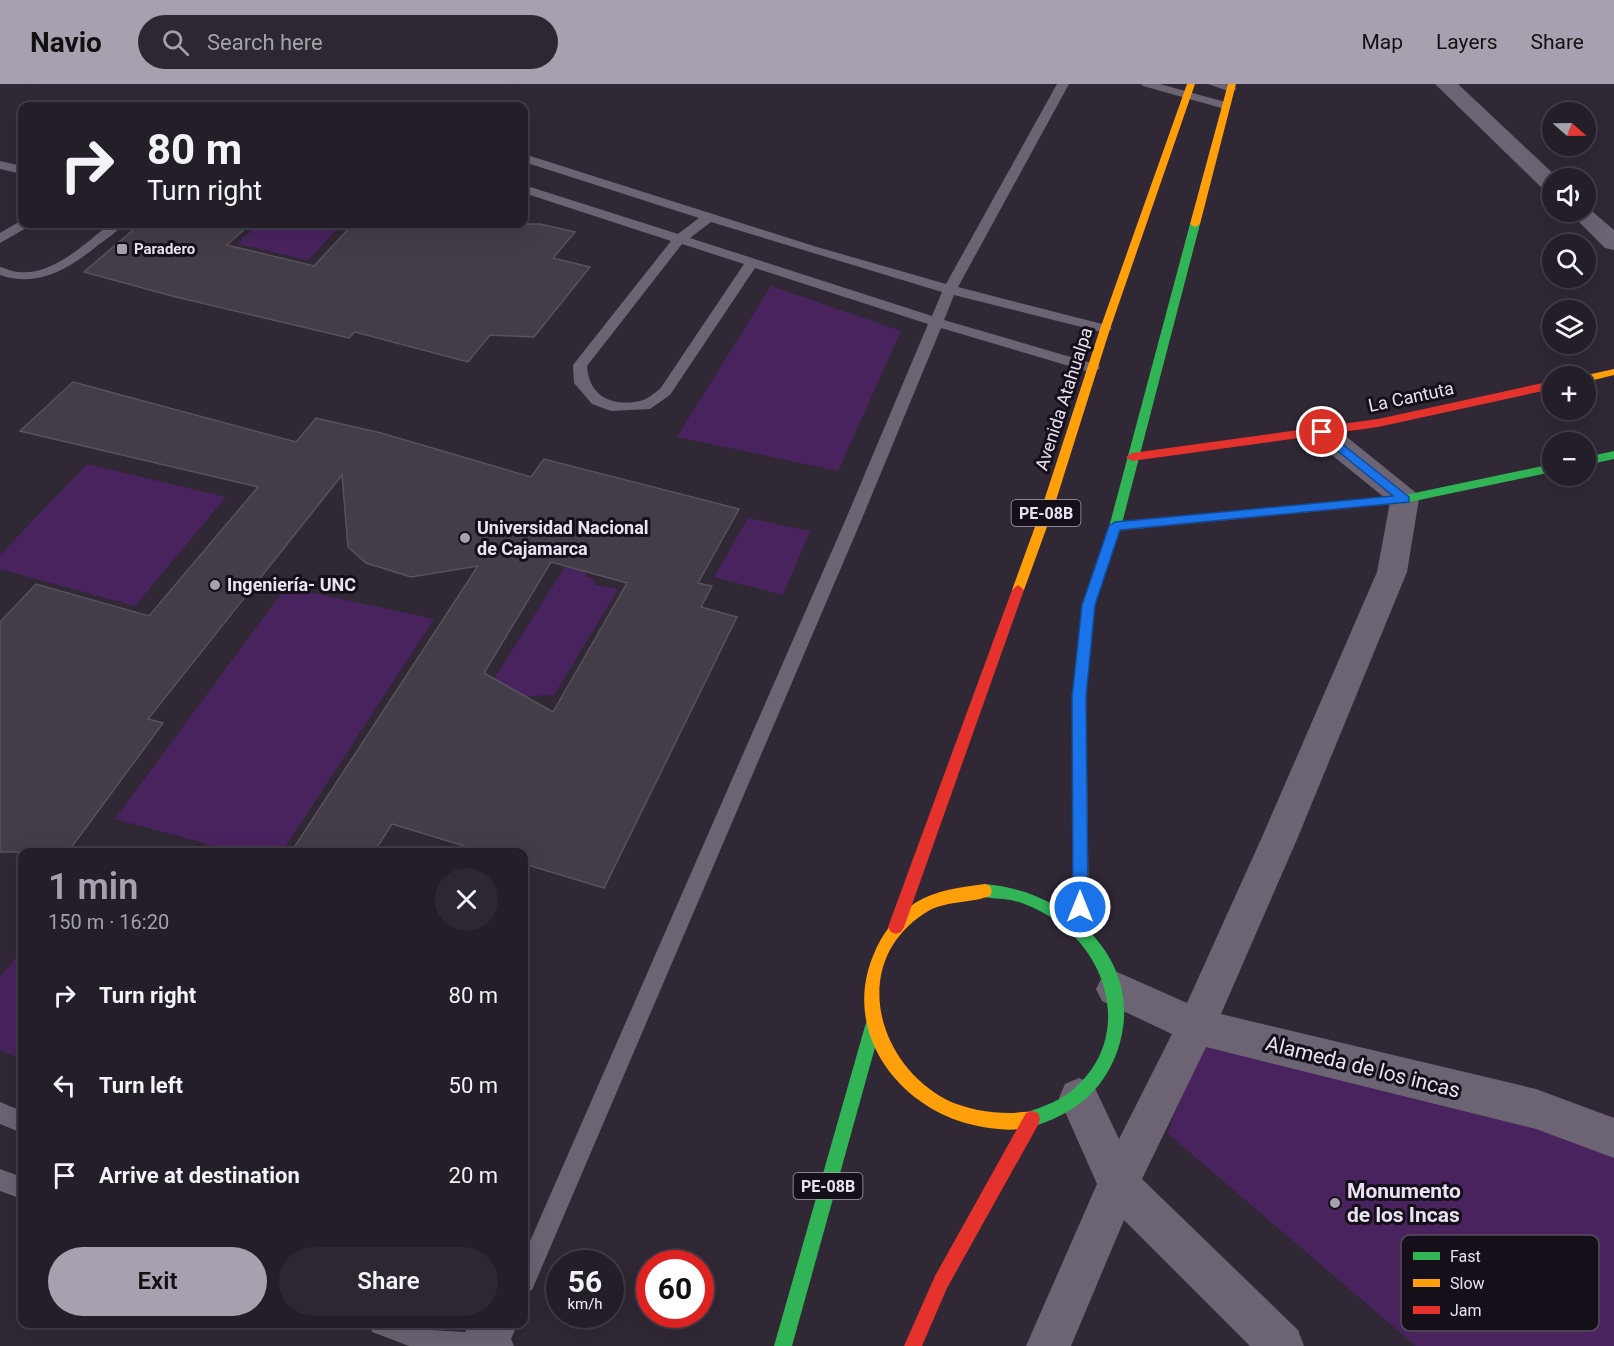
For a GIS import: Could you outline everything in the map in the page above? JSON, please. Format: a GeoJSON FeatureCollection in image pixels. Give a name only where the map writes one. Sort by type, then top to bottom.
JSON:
{"type":"FeatureCollection","features":[{"type":"Feature","properties":{"kind":"main road"},"geometry":{"type":"LineString","coordinates":[[1081,930],[1079,697],[1089,605],[1115,526],[1232,87]]}},
{"type":"Feature","properties":{"kind":"main road","name":"Avenida Atahualpa"},"geometry":{"type":"LineString","coordinates":[[896,927],[1046,513],[1105,328],[1190,89]]}},
{"type":"Feature","properties":{"kind":"main road"},"geometry":{"type":"LineString","coordinates":[[1596,376],[1614,372]]}},
{"type":"Feature","properties":{"kind":"main road","name":"La Cantuta"},"geometry":{"type":"LineString","coordinates":[[1132,457],[1378,423],[1542,387]]}},
{"type":"Feature","properties":{"kind":"main road"},"geometry":{"type":"LineString","coordinates":[[1596,459],[1614,455]]}},
{"type":"Feature","properties":{"kind":"main road"},"geometry":{"type":"LineString","coordinates":[[1115,526],[1405,500],[1542,470]]}},
{"type":"Feature","properties":{"kind":"main road","name":"PE-08B"},"geometry":{"type":"LineString","coordinates":[[985,891],[1019,895],[1052,909],[1081,930],[1102,957],[1115,989],[1118,1022],[1111,1054],[1093,1084],[1079,1098],[1059,1110],[1032,1119],[998,1122],[964,1116],[933,1102],[906,1081],[886,1055],[873,1026],[870,990],[878,956],[896,927],[921,908],[951,895],[985,891]]}},
{"type":"Feature","properties":{"kind":"main road","name":"PE-08B"},"geometry":{"type":"LineString","coordinates":[[783,1346],[873,1026]]}},
{"type":"Feature","properties":{"kind":"main road"},"geometry":{"type":"LineString","coordinates":[[913,1346],[941,1282],[1032,1119]]}},
{"type":"Feature","properties":{"kind":"street"},"geometry":{"type":"LineString","coordinates":[[1446,84],[1542,175]]}},
{"type":"Feature","properties":{"kind":"street"},"geometry":{"type":"LineString","coordinates":[[1592,222],[1614,243]]}},
{"type":"Feature","properties":{"kind":"street"},"geometry":{"type":"LineString","coordinates":[[1048,1346],[1118,1184],[1196,1026],[1280,837],[1392,572],[1405,500],[1322,432]]}},
{"type":"Feature","properties":{"kind":"street","name":"Alameda de los incas"},"geometry":{"type":"LineString","coordinates":[[1115,989],[1196,1026],[1536,1109],[1614,1138]]}},
{"type":"Feature","properties":{"kind":"street"},"geometry":{"type":"LineString","coordinates":[[1079,1098],[1118,1184],[1282,1346]]}},
{"type":"Feature","properties":{"kind":"lane"},"geometry":{"type":"LineString","coordinates":[[528,1273],[950,289],[1063,84]]}},
{"type":"Feature","properties":{"kind":"lane"},"geometry":{"type":"LineString","coordinates":[[1147,84],[1190,89],[1226,105]]}},
{"type":"Feature","properties":{"kind":"lane"},"geometry":{"type":"LineString","coordinates":[[1214,84],[1232,87]]}},
{"type":"Feature","properties":{"kind":"lane"},"geometry":{"type":"LineString","coordinates":[[528,159],[709,217],[950,289],[1036,313],[1105,328]]}},
{"type":"Feature","properties":{"kind":"lane"},"geometry":{"type":"LineString","coordinates":[[0,165],[18,169]]}},
{"type":"Feature","properties":{"kind":"lane"},"geometry":{"type":"LineString","coordinates":[[528,190],[937,322],[1093,368]]}},
{"type":"Feature","properties":{"kind":"lane"},"geometry":{"type":"LineString","coordinates":[[709,217],[679,240],[580,365],[581,383],[597,401],[623,407],[645,406],[664,392],[751,263]]}},
{"type":"Feature","properties":{"kind":"lane"},"geometry":{"type":"LineString","coordinates":[[0,239],[18,227]]}},
{"type":"Feature","properties":{"kind":"lane"},"geometry":{"type":"LineString","coordinates":[[0,271],[21,276],[36,275],[56,268],[76,256],[112,228]]}},
{"type":"Feature","properties":{"kind":"lane"},"geometry":{"type":"LineString","coordinates":[[0,1113],[18,1120]]}},
{"type":"Feature","properties":{"kind":"lane"},"geometry":{"type":"LineString","coordinates":[[0,1180],[18,1187]]}},
{"type":"Feature","properties":{"kind":"lane"},"geometry":{"type":"LineString","coordinates":[[395,1328],[430,1341],[501,1338]]}},
{"type":"Feature","properties":{"kind":"lane"},"geometry":{"type":"LineString","coordinates":[[483,1328],[501,1338]]}},
{"type":"Feature","properties":{"kind":"shaded area"},"geometry":{"type":"Polygon","coordinates":[[[254,228],[338,228],[308,260],[237,244],[254,228]]]}},
{"type":"Feature","properties":{"kind":"shaded area"},"geometry":{"type":"Polygon","coordinates":[[[771,286],[901,331],[838,471],[677,437],[771,286]]]}},
{"type":"Feature","properties":{"kind":"shaded area"},"geometry":{"type":"Polygon","coordinates":[[[87,464],[226,497],[135,606],[0,569],[0,555],[87,464]]]}},
{"type":"Feature","properties":{"kind":"shaded area"},"geometry":{"type":"Polygon","coordinates":[[[748,518],[810,531],[783,595],[714,577],[748,518]]]}},
{"type":"Feature","properties":{"kind":"shaded area"},"geometry":{"type":"Polygon","coordinates":[[[573,554],[592,559],[585,576],[595,580],[594,585],[618,589],[554,695],[482,698],[573,554]]]}},
{"type":"Feature","properties":{"kind":"shaded area"},"geometry":{"type":"Polygon","coordinates":[[[286,587],[434,619],[285,848],[222,848],[115,819],[286,587]]]}},
{"type":"Feature","properties":{"kind":"shaded area"},"geometry":{"type":"Polygon","coordinates":[[[18,954],[18,1054],[16,1057],[0,1050],[0,978],[18,954]]]}},
{"type":"Feature","properties":{"kind":"shaded area"},"geometry":{"type":"Polygon","coordinates":[[[1212,1021],[1544,1095],[1614,1117],[1614,1346],[1416,1346],[1167,1133],[1212,1021]]]}},
{"type":"Feature","properties":{"kind":"building"},"geometry":{"type":"Polygon","coordinates":[[[528,224],[540,224],[575,232],[553,258],[590,267],[534,337],[490,335],[468,362],[355,332],[349,338],[172,296],[84,272],[135,228],[246,228],[227,245],[314,266],[349,228],[528,228],[528,224]]]}},
{"type":"Feature","properties":{"kind":"building"},"geometry":{"type":"Polygon","coordinates":[[[73,382],[296,442],[316,418],[381,433],[531,477],[544,459],[739,509],[698,583],[712,586],[701,607],[737,617],[604,888],[528,865],[528,848],[471,848],[392,824],[377,848],[294,848],[478,566],[411,577],[366,563],[348,547],[342,475],[148,719],[163,723],[71,848],[18,848],[18,852],[0,852],[0,622],[36,584],[149,616],[258,487],[20,431],[73,382]],[[551,562],[484,673],[553,712],[627,583],[551,562]]]}},
{"type":"Feature","properties":{"kind":"traffic: fast"},"geometry":{"type":"LineString","coordinates":[[1086,637],[1089,605],[1115,527],[1195,224]]}},
{"type":"Feature","properties":{"kind":"traffic: fast"},"geometry":{"type":"LineString","coordinates":[[1596,459],[1614,455]]}},
{"type":"Feature","properties":{"kind":"traffic: fast"},"geometry":{"type":"LineString","coordinates":[[1373,502],[1405,499],[1542,470]]}},
{"type":"Feature","properties":{"kind":"traffic: fast"},"geometry":{"type":"LineString","coordinates":[[985,891],[1017,895],[1043,905],[1066,919],[1086,937],[1102,959],[1112,983],[1117,1009],[1115,1035],[1099,1073],[1075,1099],[1055,1111],[1031,1119]]}},
{"type":"Feature","properties":{"kind":"traffic: fast"},"geometry":{"type":"LineString","coordinates":[[783,1346],[873,1026]]}},
{"type":"Feature","properties":{"kind":"traffic: slow"},"geometry":{"type":"LineString","coordinates":[[1018,590],[1046,513],[1105,329],[1191,84]]}},
{"type":"Feature","properties":{"kind":"traffic: slow"},"geometry":{"type":"LineString","coordinates":[[1195,224],[1232,84]]}},
{"type":"Feature","properties":{"kind":"traffic: slow"},"geometry":{"type":"LineString","coordinates":[[1596,376],[1614,372]]}},
{"type":"Feature","properties":{"kind":"traffic: slow"},"geometry":{"type":"LineString","coordinates":[[1081,930],[1079,697],[1086,637]]}},
{"type":"Feature","properties":{"kind":"traffic: slow"},"geometry":{"type":"LineString","coordinates":[[985,891],[941,898],[914,912],[896,929],[883,949],[874,971],[871,994],[873,1016],[880,1039],[891,1060],[922,1094],[942,1106],[975,1117],[997,1121],[1031,1119]]}},
{"type":"Feature","properties":{"kind":"traffic: jam"},"geometry":{"type":"LineString","coordinates":[[1132,457],[1378,423],[1542,387]]}},
{"type":"Feature","properties":{"kind":"traffic: jam"},"geometry":{"type":"LineString","coordinates":[[1115,527],[1373,502]]}},
{"type":"Feature","properties":{"kind":"traffic: jam"},"geometry":{"type":"LineString","coordinates":[[896,927],[1018,590]]}},
{"type":"Feature","properties":{"kind":"traffic: jam"},"geometry":{"type":"LineString","coordinates":[[913,1346],[941,1282],[1032,1119]]}},
{"type":"Feature","properties":{"kind":"place","name":"Paradero"},"geometry":{"type":"Point","coordinates":[122,249]}},
{"type":"Feature","properties":{"kind":"place","name":"Universidad Nacional de Cajamarca"},"geometry":{"type":"Point","coordinates":[465,538]}},
{"type":"Feature","properties":{"kind":"place","name":"Ingeniería- UNC"},"geometry":{"type":"Point","coordinates":[215,585]}},
{"type":"Feature","properties":{"kind":"place","name":"Monumento de los Incas"},"geometry":{"type":"Point","coordinates":[1335,1203]}},
{"type":"Feature","properties":{"kind":"route"},"geometry":{"type":"LineString","coordinates":[[1080,907],[1079,697],[1089,605],[1115,526],[1405,500],[1322,432]]}}]}
